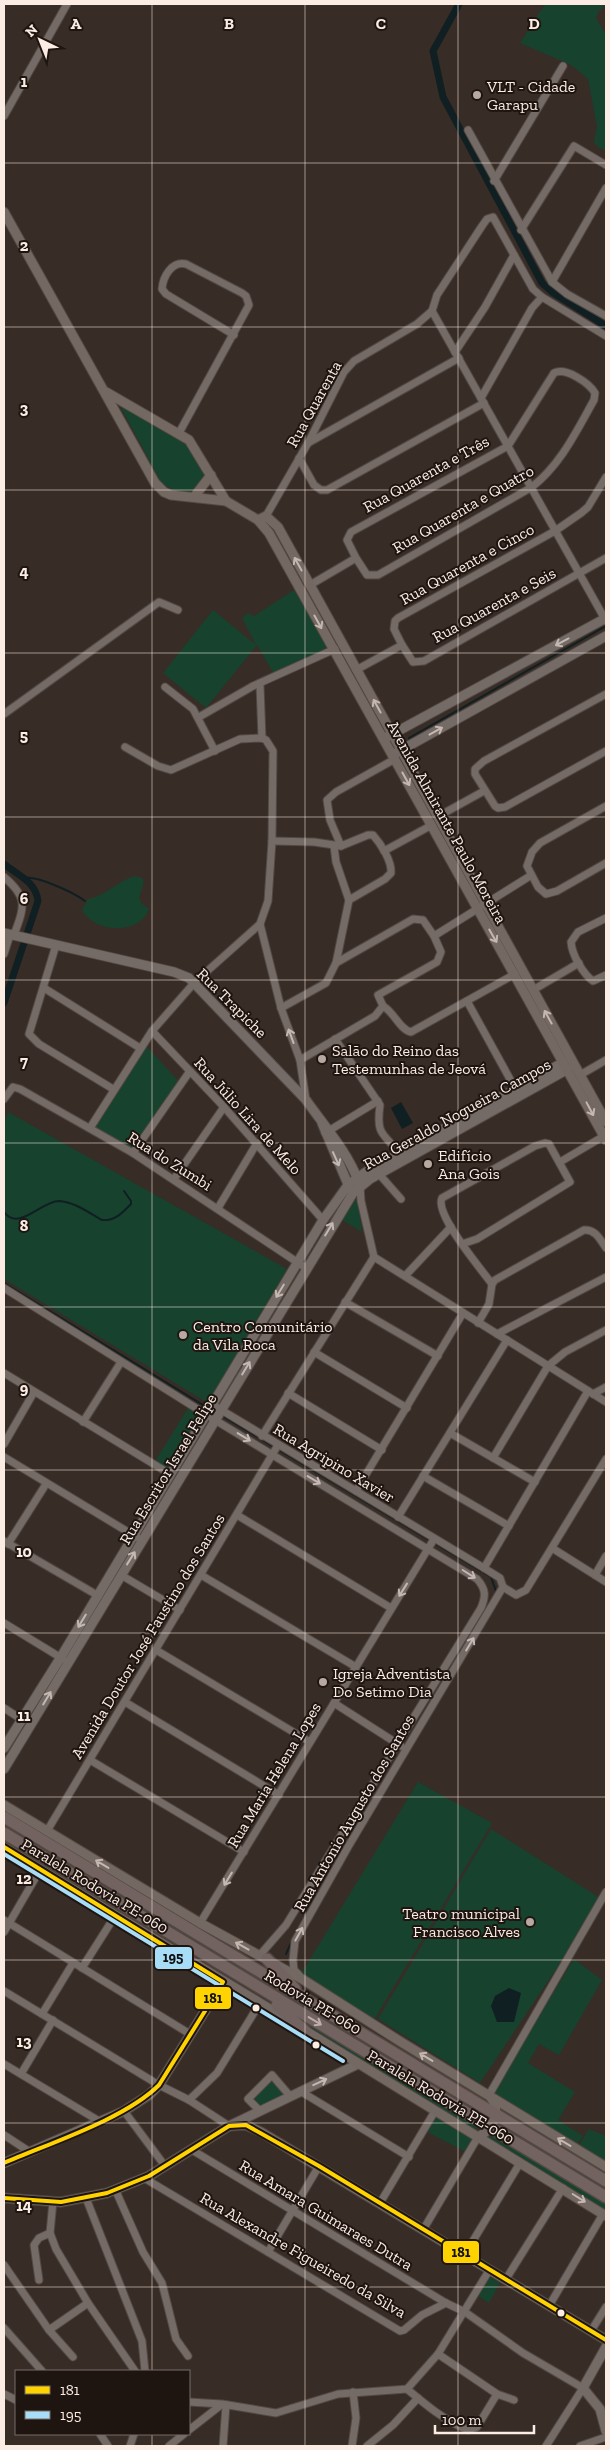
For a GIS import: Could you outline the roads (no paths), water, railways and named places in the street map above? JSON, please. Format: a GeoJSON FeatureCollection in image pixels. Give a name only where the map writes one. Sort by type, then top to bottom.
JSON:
{"type":"FeatureCollection","features":[{"type":"Feature","properties":{"kind":"highway","name":"Rodovia PE-060"},"geometry":{"type":"LineString","coordinates":[[4,1817],[117,1878],[305,1999],[606,2181]]}},
{"type":"Feature","properties":{"kind":"highway","name":"Rodovia PE-060"},"geometry":{"type":"LineString","coordinates":[[4,1833],[606,2197]]}},
{"type":"Feature","properties":{"kind":"highway"},"geometry":{"type":"LineString","coordinates":[[263,1957],[305,1999]]}},
{"type":"Feature","properties":{"kind":"highway"},"geometry":{"type":"LineString","coordinates":[[259,1988],[305,2031]]}},
{"type":"Feature","properties":{"kind":"main road","name":"Avenida Almirante Paulo Moreira"},"geometry":{"type":"LineString","coordinates":[[4,212],[155,483],[164,492],[171,495],[226,501],[278,527],[356,670],[432,826],[533,990],[606,1122]]}},
{"type":"Feature","properties":{"kind":"main road","name":"Avenida Almirante Paulo Moreira"},"geometry":{"type":"LineString","coordinates":[[106,392],[192,443],[226,501]]}},
{"type":"Feature","properties":{"kind":"main road"},"geometry":{"type":"LineString","coordinates":[[194,497],[211,475]]}},
{"type":"Feature","properties":{"kind":"main road","name":"Avenida Almirante Paulo Moreira"},"geometry":{"type":"LineString","coordinates":[[262,518],[335,650],[388,736]]}},
{"type":"Feature","properties":{"kind":"main road"},"geometry":{"type":"LineString","coordinates":[[309,605],[318,600]]}},
{"type":"Feature","properties":{"kind":"main road","name":"Avenida Almirante Paulo Moreira"},"geometry":{"type":"LineString","coordinates":[[397,755],[437,816],[515,974],[605,1138]]}},
{"type":"Feature","properties":{"kind":"main road","name":"Paralela Rodovia PE-060"},"geometry":{"type":"LineString","coordinates":[[4,1805],[117,1878],[302,1979],[378,2028],[606,2167]]}},
{"type":"Feature","properties":{"kind":"main road","name":"Paralela Rodovia PE-060"},"geometry":{"type":"LineString","coordinates":[[4,1847],[605,2215]]}},
{"type":"Feature","properties":{"kind":"main road"},"geometry":{"type":"LineString","coordinates":[[103,1907],[104,1894],[117,1878]]}},
{"type":"Feature","properties":{"kind":"main road"},"geometry":{"type":"LineString","coordinates":[[478,2137],[490,2128],[496,2116],[493,2101],[489,2095]]}},
{"type":"Feature","properties":{"kind":"street"},"geometry":{"type":"LineString","coordinates":[[4,116],[66,4]]}},
{"type":"Feature","properties":{"kind":"street"},"geometry":{"type":"LineString","coordinates":[[494,181],[563,66]]}},
{"type":"Feature","properties":{"kind":"street"},"geometry":{"type":"LineString","coordinates":[[468,130],[521,230],[552,282],[567,294],[606,316]]}},
{"type":"Feature","properties":{"kind":"street"},"geometry":{"type":"LineString","coordinates":[[521,230],[574,146],[606,165]]}},
{"type":"Feature","properties":{"kind":"street"},"geometry":{"type":"LineString","coordinates":[[552,282],[606,188]]}},
{"type":"Feature","properties":{"kind":"street"},"geometry":{"type":"LineString","coordinates":[[388,736],[606,619],[578,574],[532,487],[432,311],[437,295],[482,226],[490,217],[498,223],[533,289],[542,298],[606,336]]}},
{"type":"Feature","properties":{"kind":"street"},"geometry":{"type":"LineString","coordinates":[[308,443],[457,355],[514,255]]}},
{"type":"Feature","properties":{"kind":"street"},"geometry":{"type":"LineString","coordinates":[[179,434],[234,335],[249,305],[246,296],[186,264],[177,263],[173,266],[162,284],[162,289],[166,294],[234,335]]}},
{"type":"Feature","properties":{"kind":"street"},"geometry":{"type":"LineString","coordinates":[[299,458],[314,485],[321,490],[327,490],[482,400],[535,305],[542,298]]}},
{"type":"Feature","properties":{"kind":"street","name":"Rua Quarenta"},"geometry":{"type":"LineString","coordinates":[[262,518],[308,443],[349,366],[418,324],[432,311]]}},
{"type":"Feature","properties":{"kind":"street","name":"Rua Quarenta e Três"},"geometry":{"type":"LineString","coordinates":[[356,558],[347,540],[347,536],[351,532],[508,446],[547,382],[554,373],[559,371]]}},
{"type":"Feature","properties":{"kind":"street","name":"Rua Quarenta e Quatro"},"geometry":{"type":"LineString","coordinates":[[356,558],[367,576],[378,575],[532,487],[559,462],[594,400],[595,394],[592,388],[568,373],[559,371]]}},
{"type":"Feature","properties":{"kind":"street","name":"Rua Quarenta e Cinco"},"geometry":{"type":"LineString","coordinates":[[402,645],[394,629],[395,621],[398,618],[555,531],[588,507],[606,477]]}},
{"type":"Feature","properties":{"kind":"street"},"geometry":{"type":"LineString","coordinates":[[310,584],[356,558]]}},
{"type":"Feature","properties":{"kind":"street","name":"Rua Quarenta e Seis"},"geometry":{"type":"LineString","coordinates":[[402,645],[413,662],[424,661],[606,558]]}},
{"type":"Feature","properties":{"kind":"street"},"geometry":{"type":"LineString","coordinates":[[4,714],[160,602],[178,610]]}},
{"type":"Feature","properties":{"kind":"street"},"geometry":{"type":"LineString","coordinates":[[281,1008],[326,983],[336,963],[349,900],[336,862],[338,846],[326,806],[331,796],[397,755],[606,636]]}},
{"type":"Feature","properties":{"kind":"street"},"geometry":{"type":"LineString","coordinates":[[356,670],[402,645]]}},
{"type":"Feature","properties":{"kind":"street"},"geometry":{"type":"LineString","coordinates":[[200,717],[253,686],[260,685],[335,650]]}},
{"type":"Feature","properties":{"kind":"street"},"geometry":{"type":"LineString","coordinates":[[260,685],[262,738]]}},
{"type":"Feature","properties":{"kind":"street"},"geometry":{"type":"LineString","coordinates":[[165,687],[193,709],[200,717],[216,750]]}},
{"type":"Feature","properties":{"kind":"street"},"geometry":{"type":"LineString","coordinates":[[606,694],[484,761],[475,769],[475,774],[484,791],[498,808],[511,805],[606,751]]}},
{"type":"Feature","properties":{"kind":"street"},"geometry":{"type":"LineString","coordinates":[[90,1128],[113,1089],[152,1031],[195,982],[260,924],[268,901],[272,841],[273,751],[266,740],[262,738],[240,739],[180,767],[165,770],[125,747]]}},
{"type":"Feature","properties":{"kind":"street"},"geometry":{"type":"LineString","coordinates":[[437,816],[484,791]]}},
{"type":"Feature","properties":{"kind":"street"},"geometry":{"type":"LineString","coordinates":[[606,806],[540,843],[532,852],[528,866],[530,876],[541,891],[546,894],[557,891],[606,863]]}},
{"type":"Feature","properties":{"kind":"street"},"geometry":{"type":"LineString","coordinates":[[384,851],[432,826]]}},
{"type":"Feature","properties":{"kind":"street"},"geometry":{"type":"LineString","coordinates":[[272,841],[314,842],[338,846],[370,834],[375,837],[384,851],[391,873],[385,879],[349,900]]}},
{"type":"Feature","properties":{"kind":"street"},"geometry":{"type":"LineString","coordinates":[[4,876],[18,890],[24,900],[16,936],[4,954]]}},
{"type":"Feature","properties":{"kind":"street"},"geometry":{"type":"LineString","coordinates":[[434,936],[530,876]]}},
{"type":"Feature","properties":{"kind":"street"},"geometry":{"type":"LineString","coordinates":[[606,918],[578,932],[572,938],[572,949],[584,973],[593,981],[606,975]]}},
{"type":"Feature","properties":{"kind":"street"},"geometry":{"type":"LineString","coordinates":[[336,963],[413,919],[423,920],[434,936],[441,952],[439,959],[378,994],[383,1006],[389,1009],[405,1030],[411,1032],[515,974]]}},
{"type":"Feature","properties":{"kind":"street"},"geometry":{"type":"LineString","coordinates":[[260,924],[281,1008],[300,1060],[306,1100]]}},
{"type":"Feature","properties":{"kind":"street","name":"Rua Trapiche"},"geometry":{"type":"LineString","coordinates":[[16,936],[174,972],[195,982],[306,1100],[328,1132],[355,1186]]}},
{"type":"Feature","properties":{"kind":"street"},"geometry":{"type":"LineString","coordinates":[[56,945],[44,988],[30,1025],[29,1034],[39,1044],[113,1089]]}},
{"type":"Feature","properties":{"kind":"street"},"geometry":{"type":"LineString","coordinates":[[533,990],[579,963]]}},
{"type":"Feature","properties":{"kind":"street"},"geometry":{"type":"LineString","coordinates":[[44,988],[140,1048]]}},
{"type":"Feature","properties":{"kind":"street"},"geometry":{"type":"LineString","coordinates":[[467,1001],[516,1090]]}},
{"type":"Feature","properties":{"kind":"street"},"geometry":{"type":"LineString","coordinates":[[300,1060],[370,1020],[383,1006]]}},
{"type":"Feature","properties":{"kind":"street","name":"Rua Júlio Lira de Melo"},"geometry":{"type":"LineString","coordinates":[[152,1031],[224,1107],[323,1220]]}},
{"type":"Feature","properties":{"kind":"street"},"geometry":{"type":"LineString","coordinates":[[335,1039],[378,1101],[380,1105],[377,1120],[379,1128],[400,1153]]}},
{"type":"Feature","properties":{"kind":"street"},"geometry":{"type":"LineString","coordinates":[[580,1075],[606,1060]]}},
{"type":"Feature","properties":{"kind":"street","name":"Rua Geraldo Nogueira Campos"},"geometry":{"type":"LineString","coordinates":[[355,1186],[516,1090],[566,1066]]}},
{"type":"Feature","properties":{"kind":"street","name":"Rua Geraldo Nogueira Campos"},"geometry":{"type":"LineString","coordinates":[[355,1186],[400,1153],[457,1126],[566,1066]]}},
{"type":"Feature","properties":{"kind":"street"},"geometry":{"type":"LineString","coordinates":[[133,1152],[190,1071]]}},
{"type":"Feature","properties":{"kind":"street","name":"Rua do Zumbi"},"geometry":{"type":"LineString","coordinates":[[4,1099],[13,1087],[20,1089],[133,1152],[306,1268]]}},
{"type":"Feature","properties":{"kind":"street"},"geometry":{"type":"LineString","coordinates":[[328,1132],[378,1101]]}},
{"type":"Feature","properties":{"kind":"street"},"geometry":{"type":"LineString","coordinates":[[174,1179],[224,1107]]}},
{"type":"Feature","properties":{"kind":"street"},"geometry":{"type":"LineString","coordinates":[[560,1162],[605,1138]]}},
{"type":"Feature","properties":{"kind":"street"},"geometry":{"type":"LineString","coordinates":[[218,1208],[257,1144]]}},
{"type":"Feature","properties":{"kind":"street"},"geometry":{"type":"LineString","coordinates":[[462,1244],[477,1239],[570,1182],[549,1144],[540,1144],[442,1198],[440,1208],[451,1227],[462,1244],[492,1284]]}},
{"type":"Feature","properties":{"kind":"street"},"geometry":{"type":"LineString","coordinates":[[378,1174],[401,1199]]}},
{"type":"Feature","properties":{"kind":"street"},"geometry":{"type":"LineString","coordinates":[[355,1186],[361,1201],[374,1257],[606,1402]]}},
{"type":"Feature","properties":{"kind":"street","name":"Rua Escritor Israel Felipe"},"geometry":{"type":"LineString","coordinates":[[4,1748],[21,1719],[64,1660],[121,1574],[215,1420],[217,1407],[297,1262],[323,1220],[355,1186]]}},
{"type":"Feature","properties":{"kind":"street","name":"Rua Escritor Israel Felipe"},"geometry":{"type":"LineString","coordinates":[[4,1769],[97,1596],[133,1535],[206,1415],[217,1407],[306,1268],[355,1186]]}},
{"type":"Feature","properties":{"kind":"street"},"geometry":{"type":"LineString","coordinates":[[405,1276],[451,1227]]}},
{"type":"Feature","properties":{"kind":"street"},"geometry":{"type":"LineString","coordinates":[[478,1323],[489,1304],[492,1284],[495,1280],[584,1230],[590,1230],[595,1233],[606,1248]]}},
{"type":"Feature","properties":{"kind":"street"},"geometry":{"type":"LineString","coordinates":[[262,1436],[374,1257]]}},
{"type":"Feature","properties":{"kind":"street"},"geometry":{"type":"LineString","coordinates":[[497,1334],[606,1277]]}},
{"type":"Feature","properties":{"kind":"street"},"geometry":{"type":"LineString","coordinates":[[4,1288],[206,1415],[275,1450],[431,1543],[484,1568],[500,1578],[503,1587],[516,1595],[521,1594],[531,1583],[606,1458]]}},
{"type":"Feature","properties":{"kind":"street"},"geometry":{"type":"LineString","coordinates":[[345,1302],[438,1356]]}},
{"type":"Feature","properties":{"kind":"street"},"geometry":{"type":"LineString","coordinates":[[356,1491],[462,1313]]}},
{"type":"Feature","properties":{"kind":"street"},"geometry":{"type":"LineString","coordinates":[[494,1458],[548,1366],[565,1352],[606,1330]]}},
{"type":"Feature","properties":{"kind":"street"},"geometry":{"type":"LineString","coordinates":[[398,1517],[507,1340]]}},
{"type":"Feature","properties":{"kind":"street"},"geometry":{"type":"LineString","coordinates":[[314,1352],[407,1408]]}},
{"type":"Feature","properties":{"kind":"street"},"geometry":{"type":"LineString","coordinates":[[84,1422],[121,1362]]}},
{"type":"Feature","properties":{"kind":"street"},"geometry":{"type":"LineString","coordinates":[[4,1373],[170,1474]]}},
{"type":"Feature","properties":{"kind":"street"},"geometry":{"type":"LineString","coordinates":[[484,1568],[591,1393],[606,1387]]}},
{"type":"Feature","properties":{"kind":"street"},"geometry":{"type":"LineString","coordinates":[[4,1444],[34,1392]]}},
{"type":"Feature","properties":{"kind":"street"},"geometry":{"type":"LineString","coordinates":[[288,1393],[382,1450]]}},
{"type":"Feature","properties":{"kind":"street","name":"Rua Agripino Xavier"},"geometry":{"type":"LineString","coordinates":[[217,1407],[262,1436],[275,1450],[356,1491],[398,1517],[431,1543]]}},
{"type":"Feature","properties":{"kind":"street"},"geometry":{"type":"LineString","coordinates":[[450,1433],[535,1482]]}},
{"type":"Feature","properties":{"kind":"street","name":"Avenida Doutor José Faustino dos Santos"},"geometry":{"type":"LineString","coordinates":[[47,1831],[275,1450]]}},
{"type":"Feature","properties":{"kind":"street"},"geometry":{"type":"LineString","coordinates":[[4,1457],[142,1540]]}},
{"type":"Feature","properties":{"kind":"street"},"geometry":{"type":"LineString","coordinates":[[423,1476],[509,1526]]}},
{"type":"Feature","properties":{"kind":"street"},"geometry":{"type":"LineString","coordinates":[[46,1484],[6,1542],[97,1596]]}},
{"type":"Feature","properties":{"kind":"street"},"geometry":{"type":"LineString","coordinates":[[236,1515],[391,1608]]}},
{"type":"Feature","properties":{"kind":"street"},"geometry":{"type":"LineString","coordinates":[[263,1957],[286,1925],[402,1747],[485,1599],[483,1586],[477,1579],[431,1543]]}},
{"type":"Feature","properties":{"kind":"street","name":"Rua Maria Helena Lopes"},"geometry":{"type":"LineString","coordinates":[[200,1924],[431,1543]]}},
{"type":"Feature","properties":{"kind":"street"},"geometry":{"type":"LineString","coordinates":[[552,1548],[606,1582]]}},
{"type":"Feature","properties":{"kind":"street"},"geometry":{"type":"LineString","coordinates":[[595,1575],[606,1556]]}},
{"type":"Feature","properties":{"kind":"street"},"geometry":{"type":"LineString","coordinates":[[121,1574],[180,1610]]}},
{"type":"Feature","properties":{"kind":"street"},"geometry":{"type":"LineString","coordinates":[[201,1575],[356,1667]]}},
{"type":"Feature","properties":{"kind":"street","name":"Rua Antonio Augusto dos Santos"},"geometry":{"type":"LineString","coordinates":[[302,1979],[294,1970],[295,1941],[402,1747],[503,1587]]}},
{"type":"Feature","properties":{"kind":"street"},"geometry":{"type":"LineString","coordinates":[[4,1623],[64,1660]]}},
{"type":"Feature","properties":{"kind":"street"},"geometry":{"type":"LineString","coordinates":[[156,1650],[310,1742]]}},
{"type":"Feature","properties":{"kind":"street"},"geometry":{"type":"LineString","coordinates":[[125,1702],[279,1795]]}},
{"type":"Feature","properties":{"kind":"street"},"geometry":{"type":"LineString","coordinates":[[334,1703],[402,1747]]}},
{"type":"Feature","properties":{"kind":"street"},"geometry":{"type":"LineString","coordinates":[[4,1708],[21,1719]]}},
{"type":"Feature","properties":{"kind":"street"},"geometry":{"type":"LineString","coordinates":[[90,1760],[244,1852]]}},
{"type":"Feature","properties":{"kind":"street"},"geometry":{"type":"LineString","coordinates":[[4,1932],[6,1921],[40,1870]]}},
{"type":"Feature","properties":{"kind":"street"},"geometry":{"type":"LineString","coordinates":[[489,2095],[606,1892]]}},
{"type":"Feature","properties":{"kind":"street"},"geometry":{"type":"LineString","coordinates":[[82,1968],[115,1916]]}},
{"type":"Feature","properties":{"kind":"street"},"geometry":{"type":"LineString","coordinates":[[6,1921],[190,2034]]}},
{"type":"Feature","properties":{"kind":"street"},"geometry":{"type":"LineString","coordinates":[[42,2014],[73,1963]]}},
{"type":"Feature","properties":{"kind":"street"},"geometry":{"type":"LineString","coordinates":[[4,2163],[124,2111],[142,2100],[159,2085],[223,1982]]}},
{"type":"Feature","properties":{"kind":"street"},"geometry":{"type":"LineString","coordinates":[[4,1991],[159,2085],[190,2100],[229,2126],[246,2125],[261,2132],[549,2306],[601,2335],[606,2307]]}},
{"type":"Feature","properties":{"kind":"street"},"geometry":{"type":"LineString","coordinates":[[190,2100],[217,2073],[260,2003]]}},
{"type":"Feature","properties":{"kind":"street"},"geometry":{"type":"LineString","coordinates":[[21,2074],[52,2020]]}},
{"type":"Feature","properties":{"kind":"street"},"geometry":{"type":"LineString","coordinates":[[4,2198],[53,2201],[86,2198],[116,2189],[144,2178],[229,2126],[256,2112],[358,2064]]}},
{"type":"Feature","properties":{"kind":"street"},"geometry":{"type":"LineString","coordinates":[[5,2067],[21,2074],[99,2121]]}},
{"type":"Feature","properties":{"kind":"street"},"geometry":{"type":"LineString","coordinates":[[261,2132],[255,2124],[256,2112],[248,2099],[273,2075],[290,2096]]}},
{"type":"Feature","properties":{"kind":"street"},"geometry":{"type":"LineString","coordinates":[[300,2091],[409,2157]]}},
{"type":"Feature","properties":{"kind":"street"},"geometry":{"type":"LineString","coordinates":[[124,2111],[165,2166]]}},
{"type":"Feature","properties":{"kind":"street"},"geometry":{"type":"LineString","coordinates":[[380,2203],[435,2111]]}},
{"type":"Feature","properties":{"kind":"street"},"geometry":{"type":"LineString","coordinates":[[4,2135],[30,2152]]}},
{"type":"Feature","properties":{"kind":"street"},"geometry":{"type":"LineString","coordinates":[[423,2230],[478,2137]]}},
{"type":"Feature","properties":{"kind":"street","name":"Rua Amara Guimaraes Dutra"},"geometry":{"type":"LineString","coordinates":[[192,2150],[446,2303]]}},
{"type":"Feature","properties":{"kind":"street"},"geometry":{"type":"LineString","coordinates":[[465,2254],[520,2163]]}},
{"type":"Feature","properties":{"kind":"street"},"geometry":{"type":"LineString","coordinates":[[268,2252],[319,2166]]}},
{"type":"Feature","properties":{"kind":"street","name":"Rua Alexandre Figueiredo da Silva"},"geometry":{"type":"LineString","coordinates":[[144,2178],[400,2331],[404,2330],[422,2315],[446,2303]]}},
{"type":"Feature","properties":{"kind":"street"},"geometry":{"type":"LineString","coordinates":[[506,2279],[563,2188]]}},
{"type":"Feature","properties":{"kind":"street"},"geometry":{"type":"LineString","coordinates":[[116,2189],[143,2252],[162,2283],[176,2339],[188,2356]]}},
{"type":"Feature","properties":{"kind":"street"},"geometry":{"type":"LineString","coordinates":[[86,2198],[142,2341],[144,2370]]}},
{"type":"Feature","properties":{"kind":"street"},"geometry":{"type":"LineString","coordinates":[[53,2201],[50,2233],[56,2249],[88,2303],[134,2370]]}},
{"type":"Feature","properties":{"kind":"street"},"geometry":{"type":"LineString","coordinates":[[549,2306],[605,2215]]}},
{"type":"Feature","properties":{"kind":"street"},"geometry":{"type":"LineString","coordinates":[[39,2280],[34,2245],[40,2238],[50,2233]]}},
{"type":"Feature","properties":{"kind":"street"},"geometry":{"type":"LineString","coordinates":[[4,2265],[49,2330],[73,2357]]}},
{"type":"Feature","properties":{"kind":"street"},"geometry":{"type":"LineString","coordinates":[[407,2389],[438,2354],[490,2269]]}},
{"type":"Feature","properties":{"kind":"street"},"geometry":{"type":"LineString","coordinates":[[49,2330],[88,2303]]}},
{"type":"Feature","properties":{"kind":"street"},"geometry":{"type":"LineString","coordinates":[[446,2303],[465,2312],[523,2353],[583,2388],[591,2395],[600,2409],[606,2431]]}},
{"type":"Feature","properties":{"kind":"street"},"geometry":{"type":"LineString","coordinates":[[4,2328],[41,2370]]}},
{"type":"Feature","properties":{"kind":"street"},"geometry":{"type":"LineString","coordinates":[[546,2446],[583,2388],[606,2347]]}},
{"type":"Feature","properties":{"kind":"street"},"geometry":{"type":"LineString","coordinates":[[438,2354],[497,2394],[514,2400]]}},
{"type":"Feature","properties":{"kind":"street"},"geometry":{"type":"LineString","coordinates":[[190,2402],[276,2413],[338,2394],[407,2389],[453,2424],[468,2430],[477,2427],[497,2394]]}},
{"type":"Feature","properties":{"kind":"street"},"geometry":{"type":"LineString","coordinates":[[352,2446],[356,2418],[353,2392]]}},
{"type":"Feature","properties":{"kind":"street"},"geometry":{"type":"LineString","coordinates":[[367,2446],[393,2425],[418,2398]]}},
{"type":"Feature","properties":{"kind":"street"},"geometry":{"type":"LineString","coordinates":[[190,2429],[224,2405]]}},
{"type":"Feature","properties":{"kind":"street"},"geometry":{"type":"LineString","coordinates":[[223,2446],[224,2405]]}},
{"type":"Feature","properties":{"kind":"street"},"geometry":{"type":"LineString","coordinates":[[101,2435],[108,2446]]}},
{"type":"Feature","properties":{"kind":"street"},"geometry":{"type":"LineString","coordinates":[[169,2446],[183,2435]]}},
{"type":"Feature","properties":{"kind":"street"},"geometry":{"type":"LineString","coordinates":[[580,2446],[606,2437]]}},
{"type":"Feature","properties":{"kind":"waterway"},"geometry":{"type":"LineString","coordinates":[[459,4],[433,51],[443,97],[542,283],[552,292],[606,326]]}},
{"type":"Feature","properties":{"kind":"waterway"},"geometry":{"type":"LineString","coordinates":[[409,738],[606,626]]}},
{"type":"Feature","properties":{"kind":"waterway"},"geometry":{"type":"LineString","coordinates":[[4,864],[30,884],[37,894],[38,901],[4,1003]]}},
{"type":"Feature","properties":{"kind":"waterway"},"geometry":{"type":"LineString","coordinates":[[22,878],[45,882],[72,893],[85,901]]}},
{"type":"Feature","properties":{"kind":"waterway"},"geometry":{"type":"LineString","coordinates":[[4,1212],[16,1219],[52,1202],[59,1201],[76,1206],[102,1220],[107,1220],[118,1216],[131,1204],[124,1191]]}},
{"type":"Feature","properties":{"kind":"waterway"},"geometry":{"type":"LineString","coordinates":[[4,1283],[208,1408]]}},
{"type":"Feature","properties":{"kind":"waterway"},"geometry":{"type":"LineString","coordinates":[[221,1415],[491,1577],[497,1594]]}},
{"type":"Feature","properties":{"kind":"waterway"},"geometry":{"type":"LineString","coordinates":[[305,1916],[316,1896]]}},
{"type":"Feature","properties":{"kind":"waterway"},"geometry":{"type":"LineString","coordinates":[[286,1954],[291,1943]]}},
{"type":"Feature","properties":{"kind":"place","name":"VLT - Cidade Garapu"},"geometry":{"type":"Point","coordinates":[477,95]}},
{"type":"Feature","properties":{"kind":"place","name":"Salão do Reino das Testemunhas de Jeová"},"geometry":{"type":"Point","coordinates":[322,1059]}},
{"type":"Feature","properties":{"kind":"place","name":"Edifício Ana Gois"},"geometry":{"type":"Point","coordinates":[428,1164]}},
{"type":"Feature","properties":{"kind":"place","name":"Centro Comunitário da Vila Roca"},"geometry":{"type":"Point","coordinates":[183,1335]}},
{"type":"Feature","properties":{"kind":"place","name":"Igreja Adventista Do Setimo Dia"},"geometry":{"type":"Point","coordinates":[323,1682]}},
{"type":"Feature","properties":{"kind":"place","name":"Teatro municipal Francisco Alves"},"geometry":{"type":"Point","coordinates":[530,1922]}}]}
